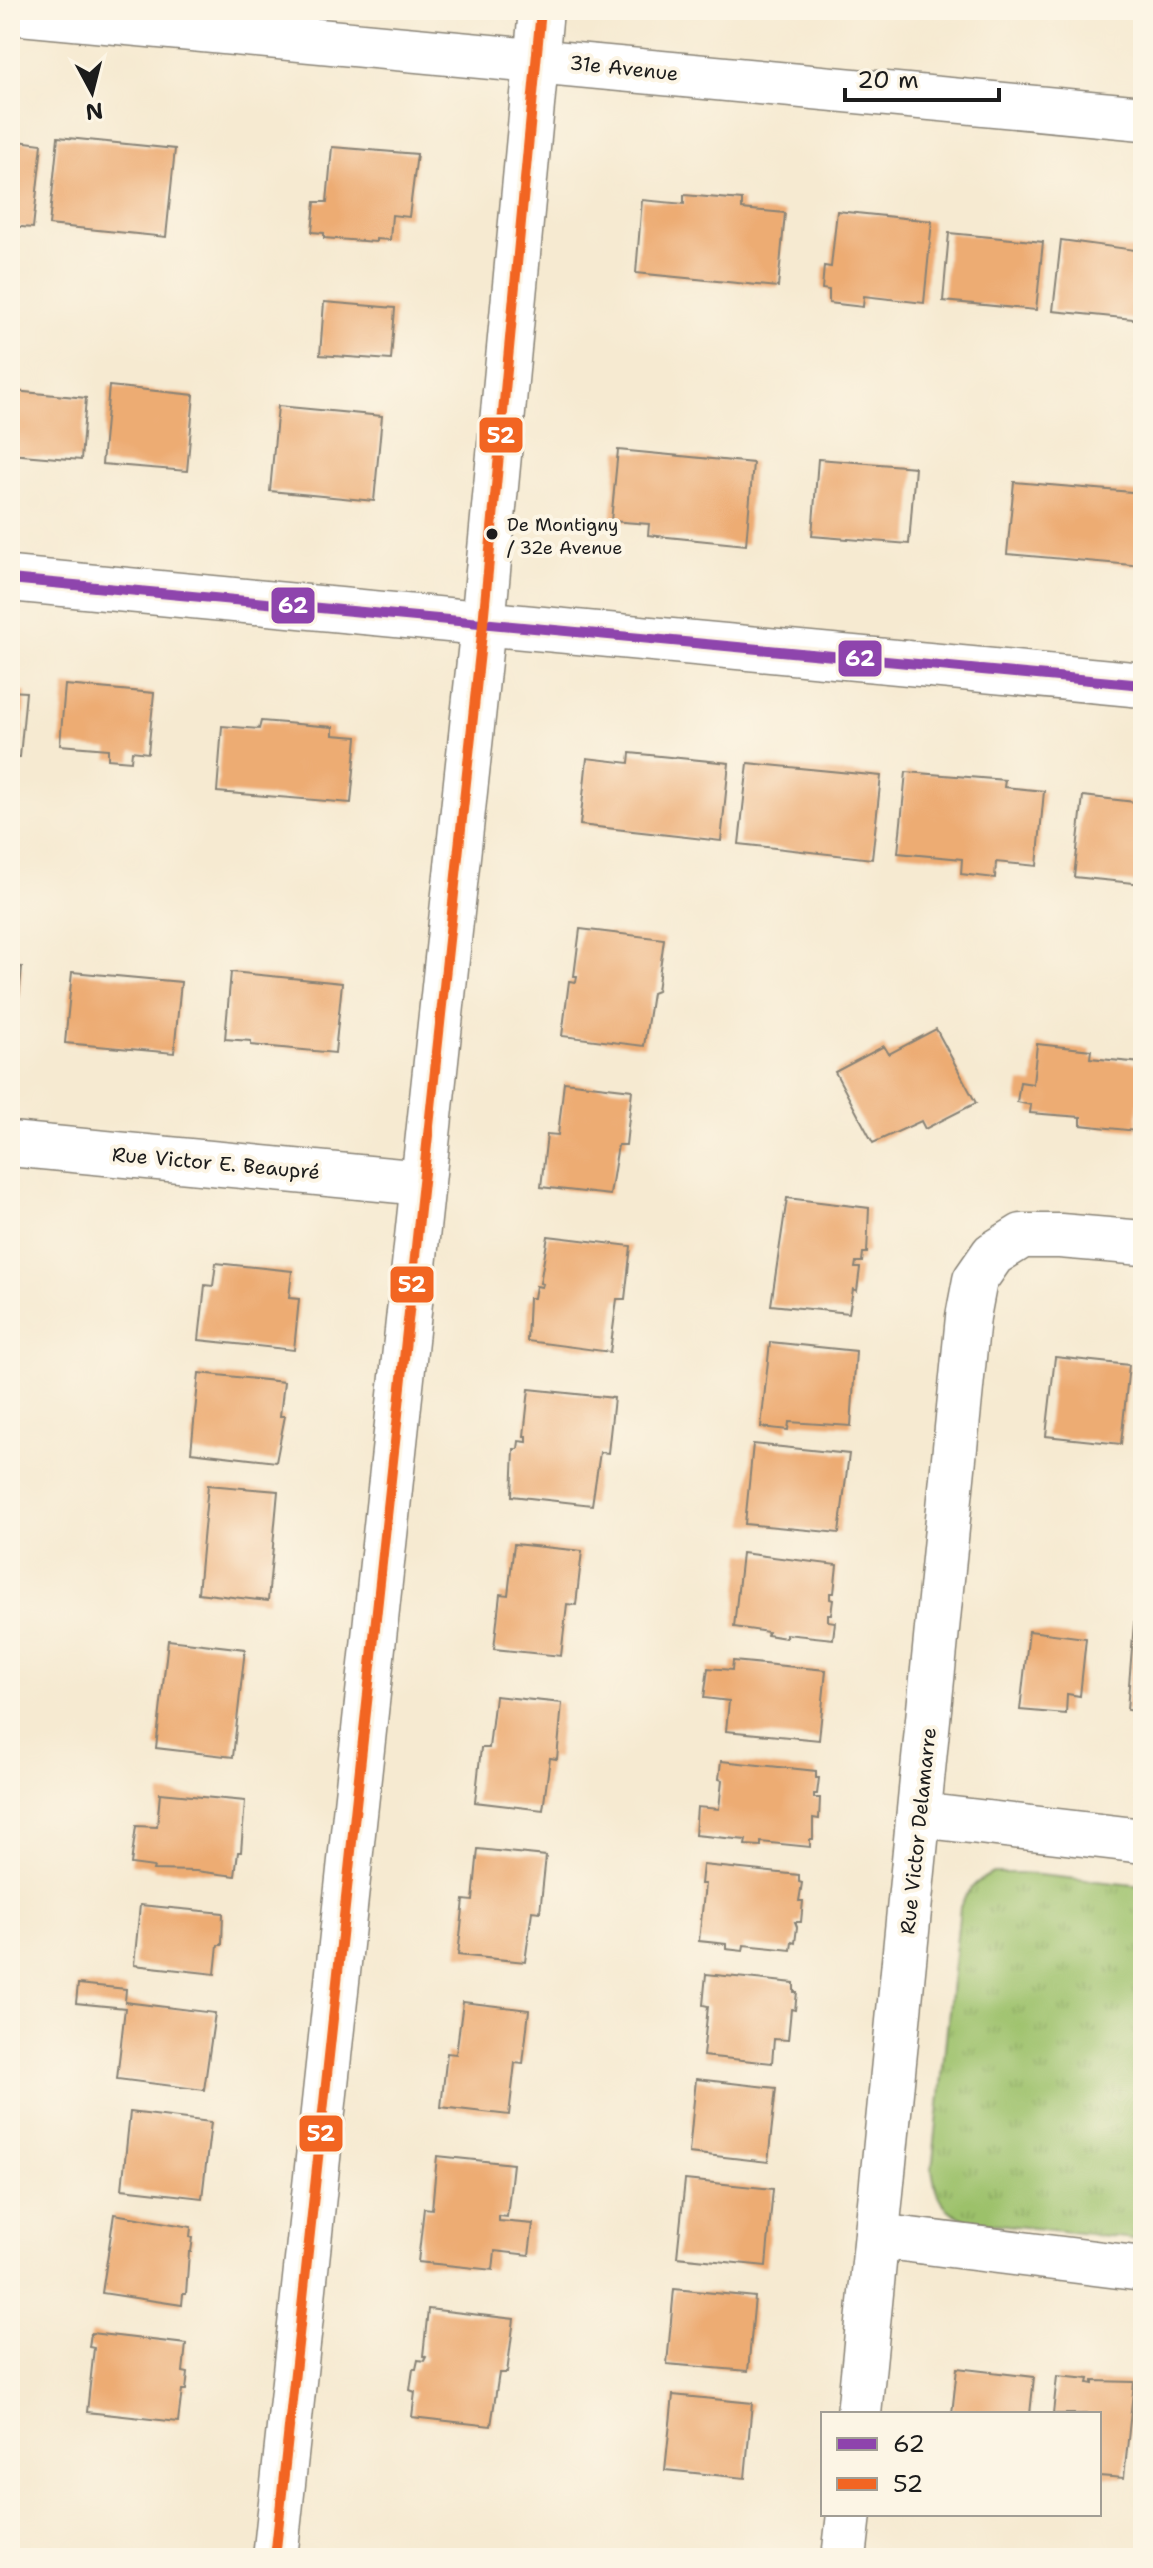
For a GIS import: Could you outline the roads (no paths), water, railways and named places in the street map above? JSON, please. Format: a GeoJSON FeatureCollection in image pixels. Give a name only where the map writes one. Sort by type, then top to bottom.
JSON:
{"type":"FeatureCollection","features":[{"type":"Feature","properties":{"kind":"street"},"geometry":{"type":"LineString","coordinates":[[275,2558],[483,624],[541,10]]}},
{"type":"Feature","properties":{"kind":"street","name":"31e Avenue"},"geometry":{"type":"LineString","coordinates":[[10,12],[1143,118]]}},
{"type":"Feature","properties":{"kind":"street"},"geometry":{"type":"LineString","coordinates":[[10,579],[1143,685]]}},
{"type":"Feature","properties":{"kind":"street","name":"Rue Victor E. Beaupré"},"geometry":{"type":"LineString","coordinates":[[10,1144],[422,1183]]}},
{"type":"Feature","properties":{"kind":"street","name":"Rue Victor Delamarre"},"geometry":{"type":"LineString","coordinates":[[859,2412],[968,1317],[975,1280],[993,1254],[1022,1236],[1143,1243]]}},
{"type":"Feature","properties":{"kind":"street"},"geometry":{"type":"LineString","coordinates":[[919,1815],[1143,1841]]}},
{"type":"Feature","properties":{"kind":"street"},"geometry":{"type":"LineString","coordinates":[[878,2236],[1143,2269]]}},
{"type":"Feature","properties":{"kind":"street"},"geometry":{"type":"LineString","coordinates":[[844,2558],[849,2516]]}},
{"type":"Feature","properties":{"kind":"place","name":"De Montigny / 32e Avenue"},"geometry":{"type":"Point","coordinates":[492,534]}}]}
